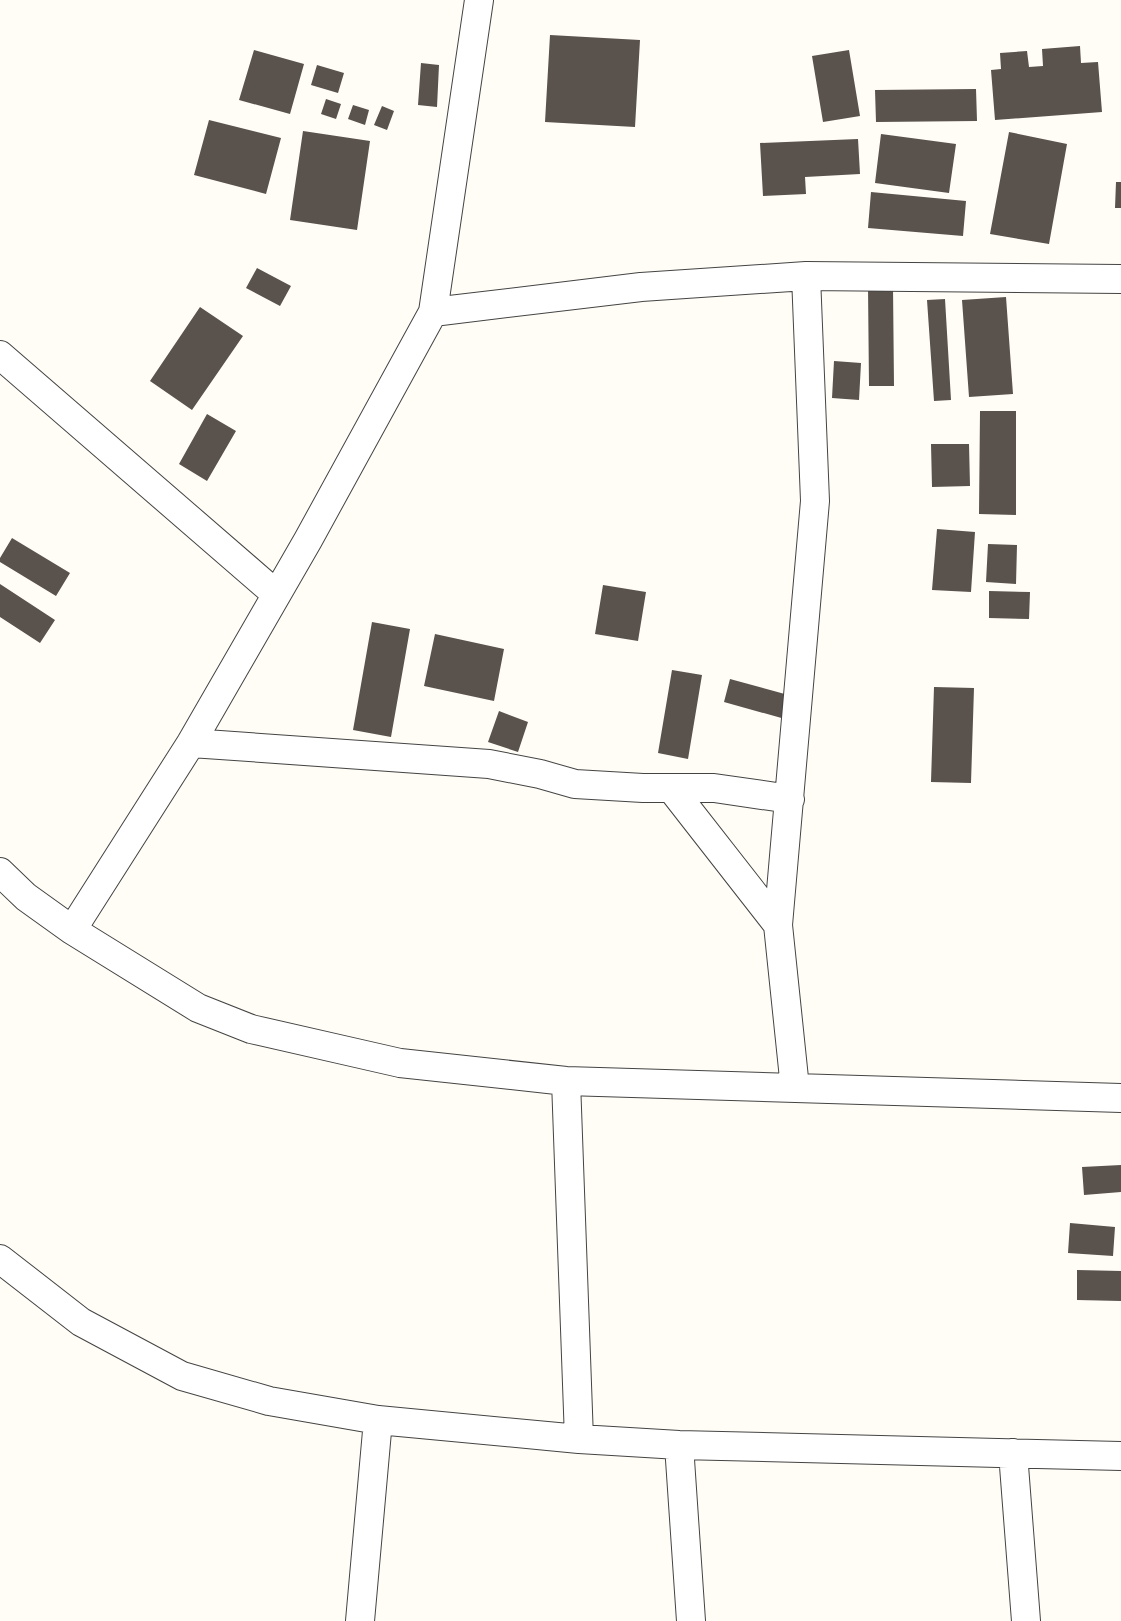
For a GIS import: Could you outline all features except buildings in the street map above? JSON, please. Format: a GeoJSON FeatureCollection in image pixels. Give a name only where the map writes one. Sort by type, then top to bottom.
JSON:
{"type":"FeatureCollection","features":[{"type":"Feature","properties":{"kind":"street"},"geometry":{"type":"LineString","coordinates":[[72,930],[191,743],[433,312],[479,0]]}},
{"type":"Feature","properties":{"kind":"street"},"geometry":{"type":"LineString","coordinates":[[433,312],[642,287],[806,276],[1121,279]]}},
{"type":"Feature","properties":{"kind":"street"},"geometry":{"type":"LineString","coordinates":[[795,1088],[778,924],[815,501],[806,276]]}},
{"type":"Feature","properties":{"kind":"street"},"geometry":{"type":"LineString","coordinates":[[0,355],[276,594]]}},
{"type":"Feature","properties":{"kind":"street"},"geometry":{"type":"LineString","coordinates":[[191,743],[489,764],[540,774],[575,784],[714,788],[790,799]]}},
{"type":"Feature","properties":{"kind":"street"},"geometry":{"type":"LineString","coordinates":[[671,788],[778,924]]}},
{"type":"Feature","properties":{"kind":"street"},"geometry":{"type":"LineString","coordinates":[[0,872],[26,897],[72,930],[198,1008],[252,1029],[400,1063],[566,1081],[1121,1098]]}},
{"type":"Feature","properties":{"kind":"street"},"geometry":{"type":"LineString","coordinates":[[566,1081],[579,1439]]}},
{"type":"Feature","properties":{"kind":"street"},"geometry":{"type":"LineString","coordinates":[[0,1259],[81,1322],[182,1376],[269,1401],[378,1420],[579,1439],[680,1445],[1121,1456]]}},
{"type":"Feature","properties":{"kind":"street"},"geometry":{"type":"LineString","coordinates":[[360,1621],[378,1420]]}},
{"type":"Feature","properties":{"kind":"street"},"geometry":{"type":"LineString","coordinates":[[680,1445],[692,1621]]}},
{"type":"Feature","properties":{"kind":"street"},"geometry":{"type":"LineString","coordinates":[[1013,1453],[1026,1621]]}}]}
